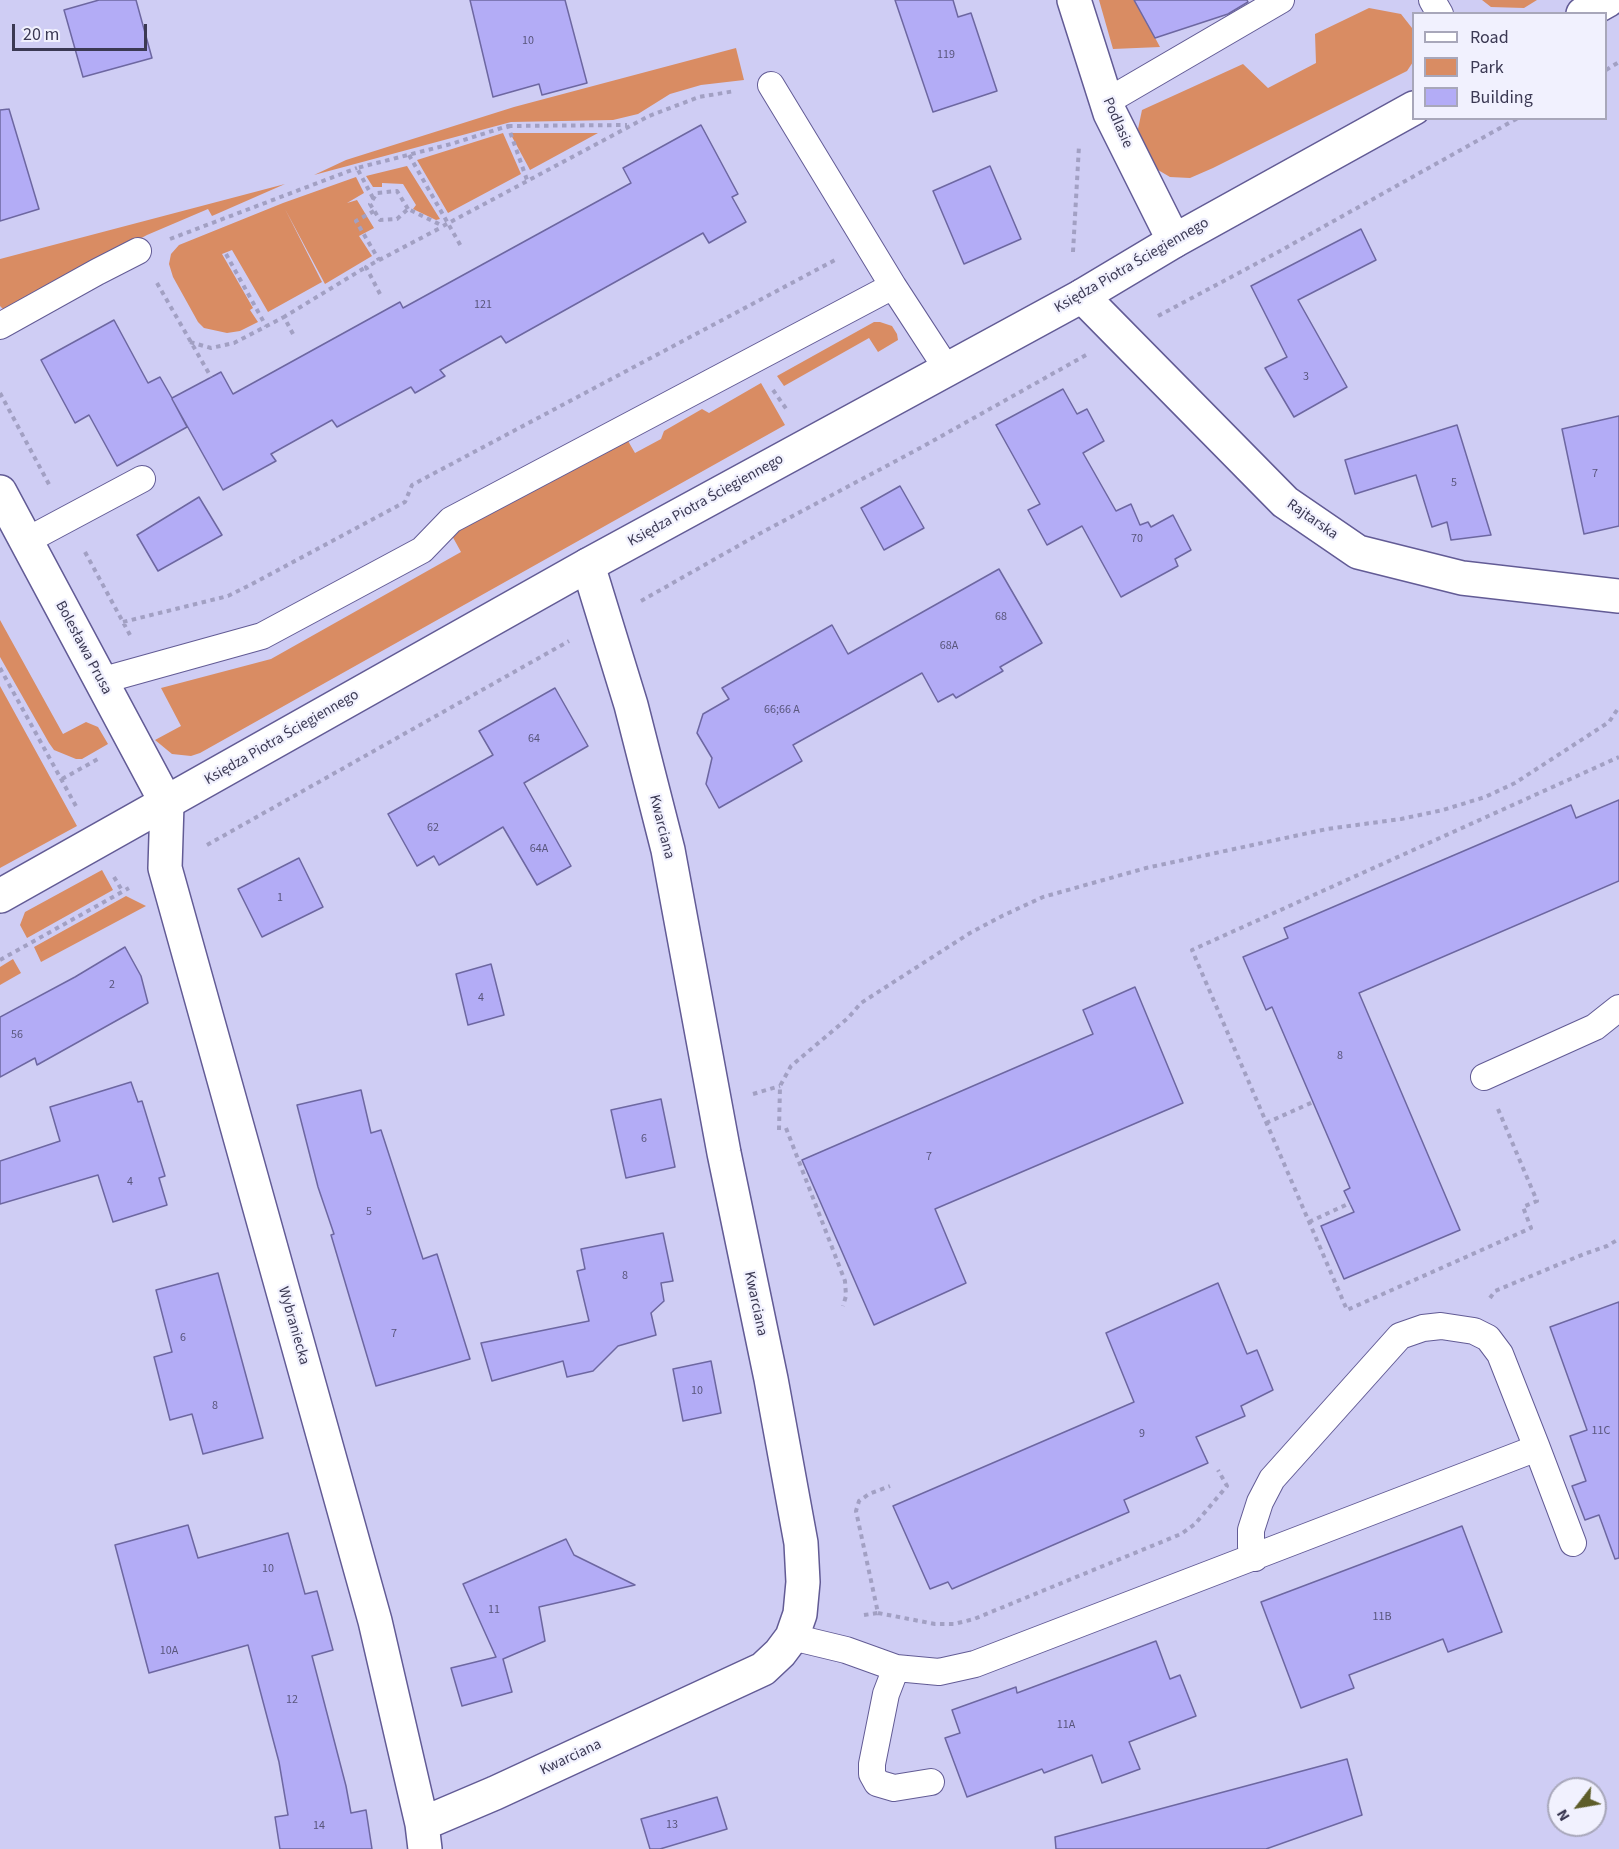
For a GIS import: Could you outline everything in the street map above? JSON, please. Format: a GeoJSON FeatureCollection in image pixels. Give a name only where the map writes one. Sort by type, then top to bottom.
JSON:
{"type":"FeatureCollection","features":[{"type":"Feature","properties":{"kind":"street","name":"Podlasie"},"geometry":{"type":"LineString","coordinates":[[1074,0],[1106,102],[1174,241]]}},
{"type":"Feature","properties":{"kind":"street"},"geometry":{"type":"LineString","coordinates":[[1587,12],[1608,0]]}},
{"type":"Feature","properties":{"kind":"street","name":"Księdza Piotra Ściegiennego"},"geometry":{"type":"LineString","coordinates":[[0,896],[588,565],[1082,296],[1174,241],[1412,109]]}},
{"type":"Feature","properties":{"kind":"street","name":"Rajtarska"},"geometry":{"type":"LineString","coordinates":[[1082,296],[1285,502],[1358,552],[1462,578],[1619,596]]}},
{"type":"Feature","properties":{"kind":"street","name":"Bolesława Prusa"},"geometry":{"type":"LineString","coordinates":[[2,500],[26,540],[166,804]]}},
{"type":"Feature","properties":{"kind":"street","name":"Kwarciana"},"geometry":{"type":"LineString","coordinates":[[424,1837],[495,1793],[763,1669],[780,1653],[792,1637],[800,1614],[803,1582],[801,1543],[771,1378],[724,1153],[668,850],[631,705],[588,565]]}},
{"type":"Feature","properties":{"kind":"street","name":"Wybraniecka"},"geometry":{"type":"LineString","coordinates":[[166,804],[165,868],[375,1621],[424,1837]]}},
{"type":"Feature","properties":{"kind":"lane"},"geometry":{"type":"LineString","coordinates":[[1106,102],[1249,8],[1281,0]]}},
{"type":"Feature","properties":{"kind":"lane"},"geometry":{"type":"LineString","coordinates":[[771,85],[892,286],[947,369]]}},
{"type":"Feature","properties":{"kind":"lane"},"geometry":{"type":"LineString","coordinates":[[0,326],[138,251]]}},
{"type":"Feature","properties":{"kind":"lane"},"geometry":{"type":"LineString","coordinates":[[100,681],[262,636],[422,550],[451,520],[892,286]]}},
{"type":"Feature","properties":{"kind":"lane"},"geometry":{"type":"LineString","coordinates":[[26,540],[142,479]]}},
{"type":"Feature","properties":{"kind":"lane"},"geometry":{"type":"LineString","coordinates":[[1484,1077],[1595,1027],[1619,1008]]}},
{"type":"Feature","properties":{"kind":"lane"},"geometry":{"type":"LineString","coordinates":[[1255,1558],[1251,1547],[1251,1530],[1260,1502],[1272,1479],[1400,1336],[1423,1328],[1441,1326],[1469,1330],[1488,1338],[1500,1354],[1573,1543]]}},
{"type":"Feature","properties":{"kind":"lane"},"geometry":{"type":"LineString","coordinates":[[792,1637],[846,1650],[896,1668],[939,1672],[975,1664],[1537,1448]]}},
{"type":"Feature","properties":{"kind":"lane"},"geometry":{"type":"LineString","coordinates":[[896,1668],[886,1694],[872,1774],[877,1783],[894,1788],[931,1782]]}},
{"type":"Feature","properties":{"kind":"path"},"geometry":{"type":"LineString","coordinates":[[190,342],[211,348],[234,343],[284,317],[366,267],[649,116],[699,97],[771,85]]}},
{"type":"Feature","properties":{"kind":"path"},"geometry":{"type":"LineString","coordinates":[[1172,308],[1280,251],[1514,120]]}},
{"type":"Feature","properties":{"kind":"path"},"geometry":{"type":"LineString","coordinates":[[211,377],[138,251],[357,168],[451,144],[508,126],[630,125]]}},
{"type":"Feature","properties":{"kind":"path"},"geometry":{"type":"LineString","coordinates":[[508,126],[527,180]]}},
{"type":"Feature","properties":{"kind":"path"},"geometry":{"type":"LineString","coordinates":[[1064,257],[1074,251],[1080,140]]}},
{"type":"Feature","properties":{"kind":"path"},"geometry":{"type":"LineString","coordinates":[[409,155],[462,248]]}},
{"type":"Feature","properties":{"kind":"path"},"geometry":{"type":"LineString","coordinates":[[357,168],[373,198]]}},
{"type":"Feature","properties":{"kind":"path"},"geometry":{"type":"LineString","coordinates":[[408,209],[397,219],[380,220],[370,204],[377,193],[397,191],[408,209],[443,226]]}},
{"type":"Feature","properties":{"kind":"path"},"geometry":{"type":"LineString","coordinates":[[374,211],[356,221],[379,260]]}},
{"type":"Feature","properties":{"kind":"path"},"geometry":{"type":"LineString","coordinates":[[226,254],[266,326]]}},
{"type":"Feature","properties":{"kind":"path"},"geometry":{"type":"LineString","coordinates":[[123,622],[228,596],[252,584],[405,502],[412,485],[844,256]]}},
{"type":"Feature","properties":{"kind":"path"},"geometry":{"type":"LineString","coordinates":[[366,267],[380,294]]}},
{"type":"Feature","properties":{"kind":"path"},"geometry":{"type":"LineString","coordinates":[[284,317],[293,334]]}},
{"type":"Feature","properties":{"kind":"path"},"geometry":{"type":"LineString","coordinates":[[638,602],[1095,350]]}},
{"type":"Feature","properties":{"kind":"path"},"geometry":{"type":"LineString","coordinates":[[755,358],[786,411],[795,406]]}},
{"type":"Feature","properties":{"kind":"path"},"geometry":{"type":"LineString","coordinates":[[0,393],[56,498]]}},
{"type":"Feature","properties":{"kind":"path"},"geometry":{"type":"LineString","coordinates":[[84,549],[134,643]]}},
{"type":"Feature","properties":{"kind":"path"},"geometry":{"type":"LineString","coordinates":[[206,845],[577,636]]}},
{"type":"Feature","properties":{"kind":"path"},"geometry":{"type":"LineString","coordinates":[[0,668],[78,809]]}},
{"type":"Feature","properties":{"kind":"path"},"geometry":{"type":"LineString","coordinates":[[779,1130],[780,1086],[791,1066],[848,1018],[861,1003],[970,933],[1002,916],[1043,897],[1146,868],[1327,830],[1401,819],[1443,810],[1485,797],[1515,783],[1609,722],[1619,707]]}},
{"type":"Feature","properties":{"kind":"path"},"geometry":{"type":"LineString","coordinates":[[1484,1077],[1537,1201],[1523,1207],[1532,1228],[1347,1310],[1192,950],[1619,757]]}},
{"type":"Feature","properties":{"kind":"path"},"geometry":{"type":"LineString","coordinates":[[0,960],[123,892]]}},
{"type":"Feature","properties":{"kind":"path"},"geometry":{"type":"LineString","coordinates":[[1266,1123],[1313,1102]]}},
{"type":"Feature","properties":{"kind":"path"},"geometry":{"type":"LineString","coordinates":[[786,1128],[845,1281],[846,1296],[843,1306]]}},
{"type":"Feature","properties":{"kind":"path"},"geometry":{"type":"LineString","coordinates":[[1309,1222],[1350,1203]]}},
{"type":"Feature","properties":{"kind":"path"},"geometry":{"type":"LineString","coordinates":[[1469,1330],[1495,1291],[1607,1246],[1619,1239]]}},
{"type":"Feature","properties":{"kind":"path"},"geometry":{"type":"LineString","coordinates":[[859,1616],[878,1614],[935,1624],[954,1624],[1181,1534],[1195,1524],[1227,1486],[1218,1470]]}},
{"type":"Feature","properties":{"kind":"path"},"geometry":{"type":"LineString","coordinates":[[878,1614],[856,1511],[860,1501],[869,1494],[891,1486]]}},
{"type":"Feature","properties":{"kind":"green space"},"geometry":{"type":"Polygon","coordinates":[[[1099,0],[1135,0],[1160,47],[1113,49],[1099,0]]]}},
{"type":"Feature","properties":{"kind":"green space"},"geometry":{"type":"Polygon","coordinates":[[[1482,0],[1537,0],[1524,8],[1491,7],[1482,0]]]}},
{"type":"Feature","properties":{"kind":"green space"},"geometry":{"type":"Polygon","coordinates":[[[1369,8],[1401,14],[1412,28],[1412,64],[1407,71],[1190,178],[1170,177],[1153,167],[1141,148],[1138,129],[1142,110],[1243,64],[1268,88],[1316,63],[1315,34],[1369,8]]]}},
{"type":"Feature","properties":{"kind":"green space"},"geometry":{"type":"Polygon","coordinates":[[[736,48],[744,80],[701,85],[670,94],[638,114],[613,120],[511,122],[314,175],[346,160],[514,107],[736,48]]]}},
{"type":"Feature","properties":{"kind":"green space"},"geometry":{"type":"Polygon","coordinates":[[[503,133],[521,174],[448,213],[417,160],[503,133]]]}},
{"type":"Feature","properties":{"kind":"green space"},"geometry":{"type":"Polygon","coordinates":[[[510,133],[598,133],[530,170],[510,133]]]}},
{"type":"Feature","properties":{"kind":"green space"},"geometry":{"type":"Polygon","coordinates":[[[407,166],[440,219],[436,220],[413,209],[416,205],[403,184],[382,183],[382,187],[373,187],[366,176],[407,166]]]}},
{"type":"Feature","properties":{"kind":"green space"},"geometry":{"type":"Polygon","coordinates":[[[356,177],[364,193],[347,203],[357,200],[374,228],[359,236],[372,256],[325,284],[285,209],[322,282],[268,312],[232,250],[222,254],[253,308],[250,310],[258,322],[240,331],[227,333],[204,328],[198,322],[173,277],[169,264],[171,254],[179,245],[283,203],[356,177]]]}},
{"type":"Feature","properties":{"kind":"green space"},"geometry":{"type":"Polygon","coordinates":[[[285,184],[212,216],[208,209],[147,235],[5,311],[0,306],[0,259],[285,184]]]}},
{"type":"Feature","properties":{"kind":"green space"},"geometry":{"type":"Polygon","coordinates":[[[874,322],[892,326],[898,340],[878,352],[869,338],[784,386],[777,376],[874,322]]]}},
{"type":"Feature","properties":{"kind":"green space"},"geometry":{"type":"Polygon","coordinates":[[[761,383],[785,425],[200,753],[191,756],[172,754],[155,740],[181,726],[161,688],[271,659],[461,552],[450,532],[624,434],[635,453],[661,439],[664,431],[702,409],[709,413],[761,383]]]}},
{"type":"Feature","properties":{"kind":"green space"},"geometry":{"type":"Polygon","coordinates":[[[0,620],[63,734],[86,722],[98,727],[108,744],[82,759],[76,759],[54,750],[0,657],[0,620]]]}},
{"type":"Feature","properties":{"kind":"green space"},"geometry":{"type":"Polygon","coordinates":[[[0,686],[77,826],[0,868],[0,686]]]}},
{"type":"Feature","properties":{"kind":"green space"},"geometry":{"type":"Polygon","coordinates":[[[102,870],[113,890],[27,938],[20,925],[25,912],[102,870]]]}},
{"type":"Feature","properties":{"kind":"green space"},"geometry":{"type":"Polygon","coordinates":[[[126,896],[146,906],[41,962],[34,947],[126,896]]]}},
{"type":"Feature","properties":{"kind":"green space"},"geometry":{"type":"Polygon","coordinates":[[[13,959],[21,973],[0,985],[0,967],[13,959]]]}},
{"type":"Feature","properties":{"kind":"building"},"geometry":{"type":"Polygon","coordinates":[[[99,0],[136,0],[152,58],[83,77],[64,10],[99,0]]]}},
{"type":"Feature","properties":{"kind":"building"},"geometry":{"type":"Polygon","coordinates":[[[470,0],[565,0],[587,83],[542,95],[539,84],[493,97],[470,0]]]}},
{"type":"Feature","properties":{"kind":"building"},"geometry":{"type":"Polygon","coordinates":[[[895,0],[953,0],[958,17],[971,13],[997,91],[933,112],[895,0]]]}},
{"type":"Feature","properties":{"kind":"building"},"geometry":{"type":"Polygon","coordinates":[[[1134,0],[1247,0],[1248,2],[1228,14],[1155,38],[1134,0]]]}},
{"type":"Feature","properties":{"kind":"building"},"geometry":{"type":"Polygon","coordinates":[[[9,109],[39,209],[0,221],[0,110],[9,109]]]}},
{"type":"Feature","properties":{"kind":"building"},"geometry":{"type":"Polygon","coordinates":[[[701,125],[738,194],[732,197],[746,222],[709,243],[703,233],[506,343],[501,336],[440,370],[445,376],[415,393],[411,387],[337,427],[332,420],[271,454],[276,461],[223,490],[172,399],[187,427],[117,466],[89,415],[75,423],[41,360],[114,320],[148,383],[160,377],[172,398],[221,372],[233,394],[400,302],[403,308],[631,183],[623,168],[701,125]]]}},
{"type":"Feature","properties":{"kind":"building"},"geometry":{"type":"Polygon","coordinates":[[[990,166],[1021,239],[964,264],[933,191],[990,166]]]}},
{"type":"Feature","properties":{"kind":"building"},"geometry":{"type":"Polygon","coordinates":[[[1361,229],[1376,260],[1298,300],[1347,387],[1294,417],[1265,368],[1287,357],[1251,286],[1361,229]]]}},
{"type":"Feature","properties":{"kind":"building"},"geometry":{"type":"Polygon","coordinates":[[[1063,389],[1077,414],[1087,409],[1104,441],[1083,453],[1116,511],[1131,504],[1140,525],[1148,522],[1151,527],[1173,515],[1191,550],[1175,559],[1178,566],[1121,597],[1082,526],[1047,545],[1028,510],[1040,504],[996,425],[1063,389]]]}},
{"type":"Feature","properties":{"kind":"building"},"geometry":{"type":"Polygon","coordinates":[[[1619,416],[1619,526],[1584,534],[1562,429],[1619,416]]]}},
{"type":"Feature","properties":{"kind":"building"},"geometry":{"type":"Polygon","coordinates":[[[1457,425],[1491,535],[1451,540],[1447,522],[1432,527],[1416,475],[1355,494],[1345,460],[1457,425]]]}},
{"type":"Feature","properties":{"kind":"building"},"geometry":{"type":"Polygon","coordinates":[[[900,486],[924,528],[884,550],[861,508],[900,486]]]}},
{"type":"Feature","properties":{"kind":"building"},"geometry":{"type":"Polygon","coordinates":[[[199,497],[222,535],[158,571],[137,535],[199,497]]]}},
{"type":"Feature","properties":{"kind":"building"},"geometry":{"type":"Polygon","coordinates":[[[999,569],[1042,643],[1000,667],[1003,671],[956,698],[953,694],[938,702],[922,673],[793,745],[802,761],[719,808],[706,784],[712,758],[697,733],[703,714],[729,699],[722,688],[832,625],[848,654],[999,569]]]}},
{"type":"Feature","properties":{"kind":"building"},"geometry":{"type":"Polygon","coordinates":[[[555,688],[588,746],[524,783],[571,866],[537,885],[503,827],[439,865],[434,856],[417,866],[388,814],[493,755],[479,731],[555,688]]]}},
{"type":"Feature","properties":{"kind":"building"},"geometry":{"type":"Polygon","coordinates":[[[1619,800],[1619,881],[1359,993],[1460,1230],[1344,1279],[1321,1226],[1354,1212],[1344,1191],[1350,1188],[1272,1007],[1266,1010],[1243,957],[1288,938],[1284,928],[1571,805],[1576,818],[1619,800]]]}},
{"type":"Feature","properties":{"kind":"building"},"geometry":{"type":"Polygon","coordinates":[[[299,858],[323,907],[262,937],[238,889],[299,858]]]}},
{"type":"Feature","properties":{"kind":"building"},"geometry":{"type":"Polygon","coordinates":[[[125,947],[141,976],[148,1003],[37,1065],[35,1058],[0,1077],[0,1017],[125,947]]]}},
{"type":"Feature","properties":{"kind":"building"},"geometry":{"type":"Polygon","coordinates":[[[491,964],[504,1015],[468,1025],[456,974],[491,964]]]}},
{"type":"Feature","properties":{"kind":"building"},"geometry":{"type":"Polygon","coordinates":[[[1135,987],[1183,1103],[935,1209],[966,1283],[874,1325],[802,1160],[1093,1034],[1083,1010],[1135,987]]]}},
{"type":"Feature","properties":{"kind":"building"},"geometry":{"type":"Polygon","coordinates":[[[131,1082],[138,1102],[142,1101],[165,1176],[159,1178],[167,1205],[113,1222],[98,1175],[0,1204],[0,1161],[60,1141],[50,1107],[131,1082]]]}},
{"type":"Feature","properties":{"kind":"building"},"geometry":{"type":"Polygon","coordinates":[[[361,1090],[371,1133],[381,1130],[423,1259],[437,1254],[470,1359],[376,1386],[331,1235],[334,1234],[318,1187],[297,1105],[361,1090]]]}},
{"type":"Feature","properties":{"kind":"building"},"geometry":{"type":"Polygon","coordinates":[[[661,1099],[675,1167],[626,1178],[611,1110],[661,1099]]]}},
{"type":"Feature","properties":{"kind":"building"},"geometry":{"type":"Polygon","coordinates":[[[663,1233],[673,1281],[661,1283],[664,1301],[651,1313],[656,1335],[618,1346],[593,1371],[567,1377],[563,1361],[492,1381],[481,1343],[589,1321],[577,1271],[585,1269],[581,1249],[663,1233]]]}},
{"type":"Feature","properties":{"kind":"building"},"geometry":{"type":"Polygon","coordinates":[[[218,1273],[263,1438],[203,1454],[192,1414],[170,1420],[154,1357],[172,1352],[156,1290],[218,1273]]]}},
{"type":"Feature","properties":{"kind":"building"},"geometry":{"type":"Polygon","coordinates":[[[1218,1283],[1247,1354],[1257,1350],[1273,1390],[1241,1406],[1245,1416],[1196,1437],[1208,1463],[1124,1500],[1129,1512],[952,1589],[948,1582],[930,1589],[893,1506],[1134,1402],[1106,1333],[1218,1283]]]}},
{"type":"Feature","properties":{"kind":"building"},"geometry":{"type":"Polygon","coordinates":[[[1619,1302],[1619,1558],[1615,1559],[1599,1515],[1585,1520],[1572,1486],[1586,1481],[1570,1436],[1587,1430],[1550,1327],[1619,1302]]]}},
{"type":"Feature","properties":{"kind":"building"},"geometry":{"type":"Polygon","coordinates":[[[711,1361],[721,1413],[683,1421],[673,1369],[711,1361]]]}},
{"type":"Feature","properties":{"kind":"building"},"geometry":{"type":"Polygon","coordinates":[[[188,1525],[198,1558],[288,1533],[305,1594],[317,1591],[333,1650],[312,1656],[351,1813],[366,1810],[372,1849],[280,1849],[275,1817],[288,1815],[279,1762],[248,1645],[149,1673],[115,1545],[188,1525]]]}},
{"type":"Feature","properties":{"kind":"building"},"geometry":{"type":"Polygon","coordinates":[[[1462,1526],[1502,1632],[1448,1652],[1443,1639],[1349,1675],[1354,1688],[1301,1708],[1261,1602],[1462,1526]]]}},
{"type":"Feature","properties":{"kind":"building"},"geometry":{"type":"Polygon","coordinates":[[[566,1539],[574,1555],[635,1585],[539,1607],[545,1641],[503,1659],[512,1692],[462,1706],[451,1668],[496,1657],[463,1584],[566,1539]]]}},
{"type":"Feature","properties":{"kind":"building"},"geometry":{"type":"Polygon","coordinates":[[[1156,1641],[1170,1679],[1180,1675],[1196,1716],[1129,1742],[1140,1769],[1102,1783],[1092,1755],[1044,1773],[1042,1769],[967,1797],[945,1738],[960,1733],[952,1710],[1016,1687],[1017,1693],[1156,1641]]]}},
{"type":"Feature","properties":{"kind":"building"},"geometry":{"type":"Polygon","coordinates":[[[1347,1759],[1362,1815],[1266,1849],[1056,1849],[1055,1837],[1347,1759]]]}},
{"type":"Feature","properties":{"kind":"building"},"geometry":{"type":"Polygon","coordinates":[[[717,1797],[727,1829],[660,1849],[650,1849],[641,1819],[717,1797]]]}}]}
